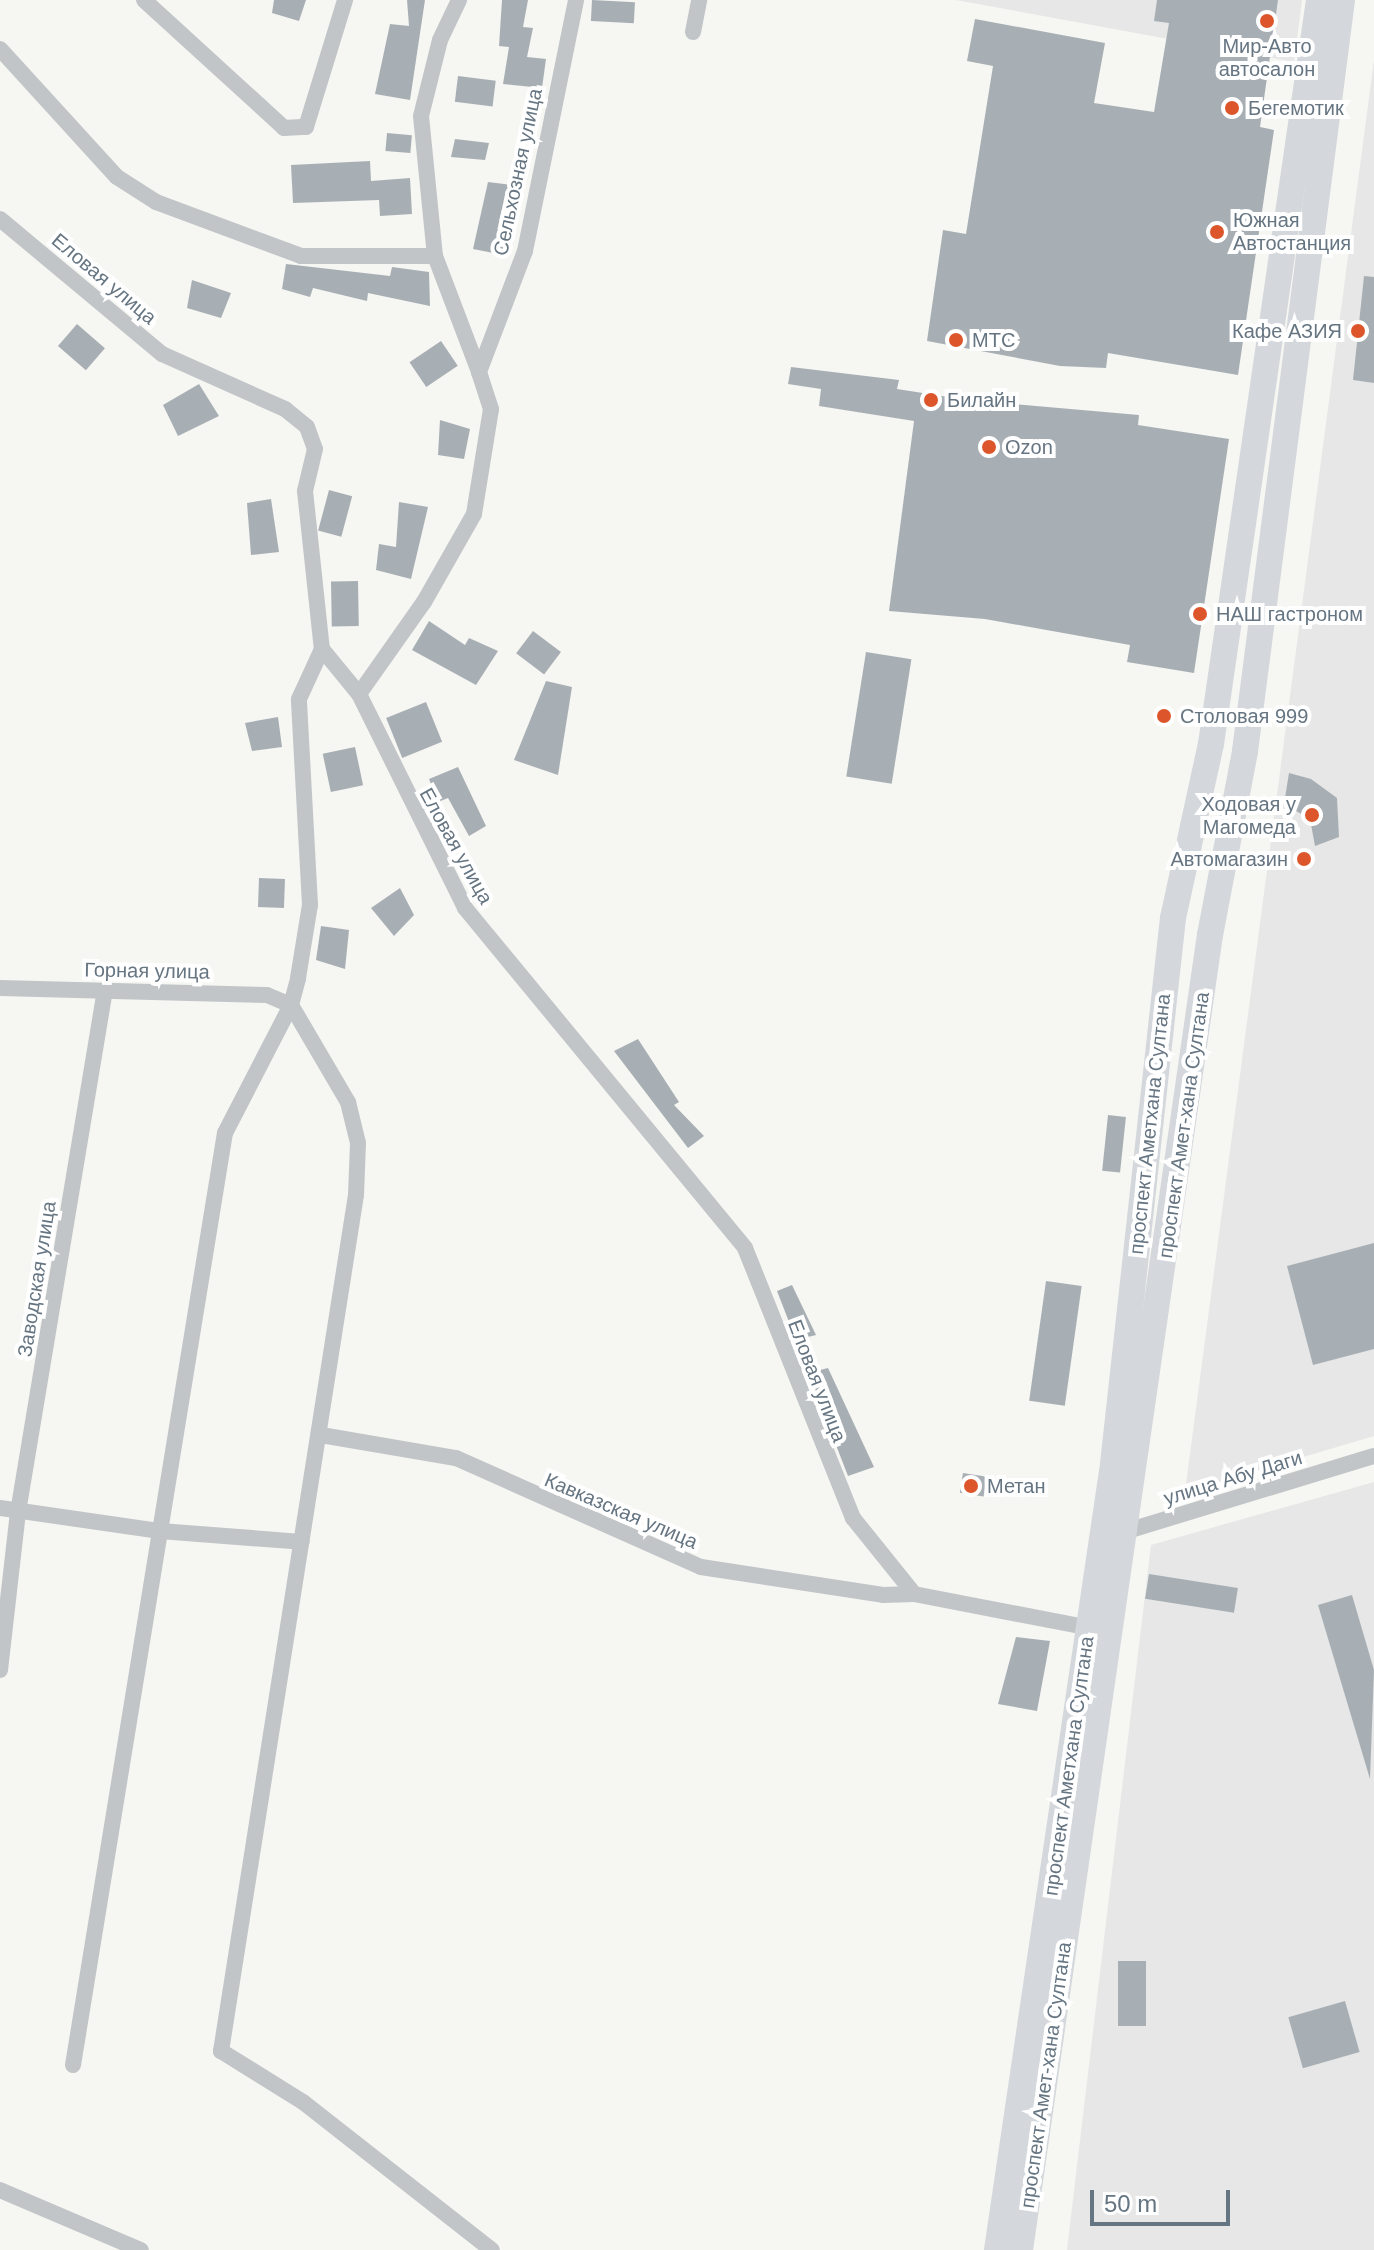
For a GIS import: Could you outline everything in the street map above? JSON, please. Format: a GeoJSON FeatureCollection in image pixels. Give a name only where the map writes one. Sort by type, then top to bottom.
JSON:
{"type":"FeatureCollection","features":[{"type":"Feature","properties":{"kind":"main road","name":"проспект Аметхана Султана"},"geometry":{"type":"LineString","coordinates":[[1116,1526],[1173,918],[1211,744],[1319,0]]}},
{"type":"Feature","properties":{"kind":"main road","name":"проспект Амет-хана Султана"},"geometry":{"type":"LineString","coordinates":[[1020,2250],[1116,1526],[1210,935],[1245,751],[1342,0]]}},
{"type":"Feature","properties":{"kind":"main road","name":"проспект Аметхана Султана"},"geometry":{"type":"LineString","coordinates":[[997,2250],[1101,1630]]}},
{"type":"Feature","properties":{"kind":"street"},"geometry":{"type":"LineString","coordinates":[[144,0],[284,128],[306,127],[345,0]]}},
{"type":"Feature","properties":{"kind":"street"},"geometry":{"type":"LineString","coordinates":[[359,694],[424,602],[474,514],[491,409],[435,256],[421,116],[440,40],[459,0]]}},
{"type":"Feature","properties":{"kind":"street","name":"Сельхозная улица"},"geometry":{"type":"LineString","coordinates":[[479,372],[525,251],[576,0]]}},
{"type":"Feature","properties":{"kind":"street"},"geometry":{"type":"LineString","coordinates":[[693,32],[699,0]]}},
{"type":"Feature","properties":{"kind":"street"},"geometry":{"type":"LineString","coordinates":[[0,49],[117,177],[156,202],[301,256],[435,256]]}},
{"type":"Feature","properties":{"kind":"street","name":"Еловая улица"},"geometry":{"type":"LineString","coordinates":[[0,219],[162,354],[285,409],[307,427],[315,449],[305,491],[322,649],[359,694],[465,908],[745,1248],[853,1518],[914,1594]]}},
{"type":"Feature","properties":{"kind":"street"},"geometry":{"type":"LineString","coordinates":[[73,2065],[225,1133],[291,1005],[310,905],[299,699],[322,649]]}},
{"type":"Feature","properties":{"kind":"street","name":"Горная улица"},"geometry":{"type":"LineString","coordinates":[[0,988],[267,995],[291,1005]]}},
{"type":"Feature","properties":{"kind":"street","name":"Заводская улица"},"geometry":{"type":"LineString","coordinates":[[0,1670],[18,1512],[105,990]]}},
{"type":"Feature","properties":{"kind":"street"},"geometry":{"type":"LineString","coordinates":[[291,1005],[348,1102],[358,1143],[348,1274],[221,2051],[303,2102],[492,2250]]}},
{"type":"Feature","properties":{"kind":"street","name":"Кавказская улица"},"geometry":{"type":"LineString","coordinates":[[321,1435],[456,1458],[701,1567],[914,1594],[1101,1630]]}},
{"type":"Feature","properties":{"kind":"street","name":"улица Абу Даги"},"geometry":{"type":"LineString","coordinates":[[1116,1526],[1374,1456]]}},
{"type":"Feature","properties":{"kind":"street"},"geometry":{"type":"LineString","coordinates":[[0,1508],[160,1531],[302,1542]]}},
{"type":"Feature","properties":{"kind":"street"},"geometry":{"type":"LineString","coordinates":[[0,2190],[141,2250]]}},
{"type":"Feature","properties":{"kind":"shaded area"},"geometry":{"type":"Polygon","coordinates":[[[956,0],[1302,0],[1294,62],[956,0]]]}},
{"type":"Feature","properties":{"kind":"shaded area"},"geometry":{"type":"Polygon","coordinates":[[[1374,60],[1374,1436],[1185,1492],[1374,60]]]}},
{"type":"Feature","properties":{"kind":"shaded area"},"geometry":{"type":"Polygon","coordinates":[[[1374,1482],[1374,2250],[1067,2250],[1151,1545],[1374,1482]]]}},
{"type":"Feature","properties":{"kind":"building"},"geometry":{"type":"Polygon","coordinates":[[[274,0],[306,0],[299,21],[272,13],[274,0]]]}},
{"type":"Feature","properties":{"kind":"building"},"geometry":{"type":"Polygon","coordinates":[[[407,0],[425,0],[410,100],[375,94],[390,24],[409,26],[407,0]]]}},
{"type":"Feature","properties":{"kind":"building"},"geometry":{"type":"Polygon","coordinates":[[[502,0],[528,0],[523,27],[533,28],[527,57],[546,59],[542,88],[503,84],[509,47],[499,46],[502,0]]]}},
{"type":"Feature","properties":{"kind":"building"},"geometry":{"type":"Polygon","coordinates":[[[592,0],[635,2],[634,23],[591,21],[592,0]]]}},
{"type":"Feature","properties":{"kind":"building"},"geometry":{"type":"Polygon","coordinates":[[[1157,0],[1278,0],[1260,127],[1274,130],[1238,375],[1108,353],[1106,368],[1060,366],[927,341],[943,230],[966,234],[993,66],[967,61],[975,19],[1105,43],[1094,103],[1154,112],[1169,23],[1154,21],[1157,0]]]}},
{"type":"Feature","properties":{"kind":"building"},"geometry":{"type":"Polygon","coordinates":[[[458,76],[496,81],[493,106],[455,102],[458,76]]]}},
{"type":"Feature","properties":{"kind":"building"},"geometry":{"type":"Polygon","coordinates":[[[387,133],[412,135],[410,153],[385,151],[387,133]]]}},
{"type":"Feature","properties":{"kind":"building"},"geometry":{"type":"Polygon","coordinates":[[[455,139],[489,143],[485,160],[451,157],[455,139]]]}},
{"type":"Feature","properties":{"kind":"building"},"geometry":{"type":"Polygon","coordinates":[[[370,161],[371,181],[410,178],[412,214],[380,216],[379,200],[293,203],[291,165],[370,161]]]}},
{"type":"Feature","properties":{"kind":"building"},"geometry":{"type":"Polygon","coordinates":[[[488,182],[520,186],[509,256],[473,249],[488,182]]]}},
{"type":"Feature","properties":{"kind":"building"},"geometry":{"type":"Polygon","coordinates":[[[286,264],[390,276],[392,267],[429,272],[430,306],[368,293],[367,301],[313,288],[310,297],[282,289],[286,264]]]}},
{"type":"Feature","properties":{"kind":"building"},"geometry":{"type":"Polygon","coordinates":[[[1364,276],[1374,277],[1374,383],[1353,380],[1364,276]]]}},
{"type":"Feature","properties":{"kind":"building"},"geometry":{"type":"Polygon","coordinates":[[[192,280],[231,293],[221,318],[187,308],[192,280]]]}},
{"type":"Feature","properties":{"kind":"building"},"geometry":{"type":"Polygon","coordinates":[[[77,324],[105,348],[86,370],[58,346],[77,324]]]}},
{"type":"Feature","properties":{"kind":"building"},"geometry":{"type":"Polygon","coordinates":[[[441,341],[458,366],[426,387],[409,362],[441,341]]]}},
{"type":"Feature","properties":{"kind":"building"},"geometry":{"type":"Polygon","coordinates":[[[791,367],[899,380],[897,389],[968,400],[1139,415],[1138,425],[1229,439],[1194,673],[1127,662],[1130,645],[985,619],[889,611],[914,421],[819,406],[821,389],[788,384],[791,367]]]}},
{"type":"Feature","properties":{"kind":"building"},"geometry":{"type":"Polygon","coordinates":[[[199,384],[219,416],[178,436],[163,405],[199,384]]]}},
{"type":"Feature","properties":{"kind":"building"},"geometry":{"type":"Polygon","coordinates":[[[440,420],[470,429],[464,459],[438,455],[440,420]]]}},
{"type":"Feature","properties":{"kind":"building"},"geometry":{"type":"Polygon","coordinates":[[[329,490],[352,496],[341,537],[318,531],[329,490]]]}},
{"type":"Feature","properties":{"kind":"building"},"geometry":{"type":"Polygon","coordinates":[[[271,499],[279,552],[251,555],[247,503],[271,499]]]}},
{"type":"Feature","properties":{"kind":"building"},"geometry":{"type":"Polygon","coordinates":[[[399,502],[428,507],[411,579],[376,570],[379,544],[396,547],[399,502]]]}},
{"type":"Feature","properties":{"kind":"building"},"geometry":{"type":"Polygon","coordinates":[[[331,581],[358,581],[359,626],[332,626],[331,581]]]}},
{"type":"Feature","properties":{"kind":"building"},"geometry":{"type":"Polygon","coordinates":[[[429,621],[465,645],[469,638],[498,651],[476,685],[412,650],[429,621]]]}},
{"type":"Feature","properties":{"kind":"building"},"geometry":{"type":"Polygon","coordinates":[[[533,631],[561,652],[544,674],[516,653],[533,631]]]}},
{"type":"Feature","properties":{"kind":"building"},"geometry":{"type":"Polygon","coordinates":[[[866,652],[911,659],[892,784],[846,776],[866,652]]]}},
{"type":"Feature","properties":{"kind":"building"},"geometry":{"type":"Polygon","coordinates":[[[546,681],[572,687],[558,775],[514,760],[546,681]]]}},
{"type":"Feature","properties":{"kind":"building"},"geometry":{"type":"Polygon","coordinates":[[[426,702],[442,742],[402,758],[386,718],[426,702]]]}},
{"type":"Feature","properties":{"kind":"building"},"geometry":{"type":"Polygon","coordinates":[[[278,717],[282,747],[252,751],[245,723],[278,717]]]}},
{"type":"Feature","properties":{"kind":"building"},"geometry":{"type":"Polygon","coordinates":[[[355,747],[363,785],[331,792],[323,754],[355,747]]]}},
{"type":"Feature","properties":{"kind":"building"},"geometry":{"type":"Polygon","coordinates":[[[458,767],[486,826],[469,836],[448,798],[438,802],[429,779],[458,767]]]}},
{"type":"Feature","properties":{"kind":"building"},"geometry":{"type":"Polygon","coordinates":[[[1289,773],[1311,779],[1337,798],[1339,837],[1315,846],[1310,819],[1284,804],[1289,773]]]}},
{"type":"Feature","properties":{"kind":"building"},"geometry":{"type":"Polygon","coordinates":[[[259,878],[285,879],[284,908],[258,907],[259,878]]]}},
{"type":"Feature","properties":{"kind":"building"},"geometry":{"type":"Polygon","coordinates":[[[400,888],[414,915],[394,936],[371,908],[400,888]]]}},
{"type":"Feature","properties":{"kind":"building"},"geometry":{"type":"Polygon","coordinates":[[[321,926],[349,930],[345,969],[316,960],[321,926]]]}},
{"type":"Feature","properties":{"kind":"building"},"geometry":{"type":"Polygon","coordinates":[[[638,1039],[679,1102],[674,1105],[704,1136],[688,1148],[614,1051],[638,1039]]]}},
{"type":"Feature","properties":{"kind":"building"},"geometry":{"type":"Polygon","coordinates":[[[1108,1115],[1126,1117],[1120,1173],[1102,1171],[1108,1115]]]}},
{"type":"Feature","properties":{"kind":"building"},"geometry":{"type":"Polygon","coordinates":[[[1374,1243],[1374,1349],[1313,1365],[1287,1266],[1374,1243]]]}},
{"type":"Feature","properties":{"kind":"building"},"geometry":{"type":"Polygon","coordinates":[[[1046,1281],[1082,1286],[1065,1406],[1029,1401],[1046,1281]]]}},
{"type":"Feature","properties":{"kind":"building"},"geometry":{"type":"Polygon","coordinates":[[[792,1285],[816,1335],[796,1340],[777,1291],[792,1285]]]}},
{"type":"Feature","properties":{"kind":"building"},"geometry":{"type":"Polygon","coordinates":[[[828,1368],[874,1467],[848,1476],[808,1373],[828,1368]]]}},
{"type":"Feature","properties":{"kind":"building"},"geometry":{"type":"Polygon","coordinates":[[[963,1473],[987,1477],[984,1497],[960,1493],[963,1473]]]}},
{"type":"Feature","properties":{"kind":"building"},"geometry":{"type":"Polygon","coordinates":[[[1149,1574],[1238,1588],[1234,1613],[1145,1599],[1149,1574]]]}},
{"type":"Feature","properties":{"kind":"building"},"geometry":{"type":"Polygon","coordinates":[[[1352,1595],[1374,1670],[1370,1779],[1318,1605],[1352,1595]]]}},
{"type":"Feature","properties":{"kind":"building"},"geometry":{"type":"Polygon","coordinates":[[[1016,1637],[1050,1641],[1037,1711],[998,1704],[1016,1637]]]}},
{"type":"Feature","properties":{"kind":"building"},"geometry":{"type":"Polygon","coordinates":[[[1118,1961],[1146,1961],[1146,2026],[1118,2026],[1118,1961]]]}},
{"type":"Feature","properties":{"kind":"building"},"geometry":{"type":"Polygon","coordinates":[[[1345,2001],[1360,2052],[1303,2068],[1288,2017],[1345,2001]]]}},
{"type":"Feature","properties":{"kind":"place","name":"Мир-Авто автосалон"},"geometry":{"type":"Point","coordinates":[1267,21]}},
{"type":"Feature","properties":{"kind":"place","name":"Бегемотик"},"geometry":{"type":"Point","coordinates":[1232,108]}},
{"type":"Feature","properties":{"kind":"place","name":"Южная Автостанция"},"geometry":{"type":"Point","coordinates":[1217,232]}},
{"type":"Feature","properties":{"kind":"place","name":"Кафе АЗИЯ"},"geometry":{"type":"Point","coordinates":[1358,331]}},
{"type":"Feature","properties":{"kind":"place","name":"МТС"},"geometry":{"type":"Point","coordinates":[956,340]}},
{"type":"Feature","properties":{"kind":"place","name":"Билайн"},"geometry":{"type":"Point","coordinates":[931,400]}},
{"type":"Feature","properties":{"kind":"place","name":"Ozon"},"geometry":{"type":"Point","coordinates":[989,447]}},
{"type":"Feature","properties":{"kind":"place","name":"НАШ гастроном"},"geometry":{"type":"Point","coordinates":[1200,614]}},
{"type":"Feature","properties":{"kind":"place","name":"Столовая 999"},"geometry":{"type":"Point","coordinates":[1164,716]}},
{"type":"Feature","properties":{"kind":"place","name":"Ходовая у Магомеда"},"geometry":{"type":"Point","coordinates":[1312,815]}},
{"type":"Feature","properties":{"kind":"place","name":"Автомагазин"},"geometry":{"type":"Point","coordinates":[1304,859]}},
{"type":"Feature","properties":{"kind":"place","name":"Метан"},"geometry":{"type":"Point","coordinates":[971,1486]}}]}
